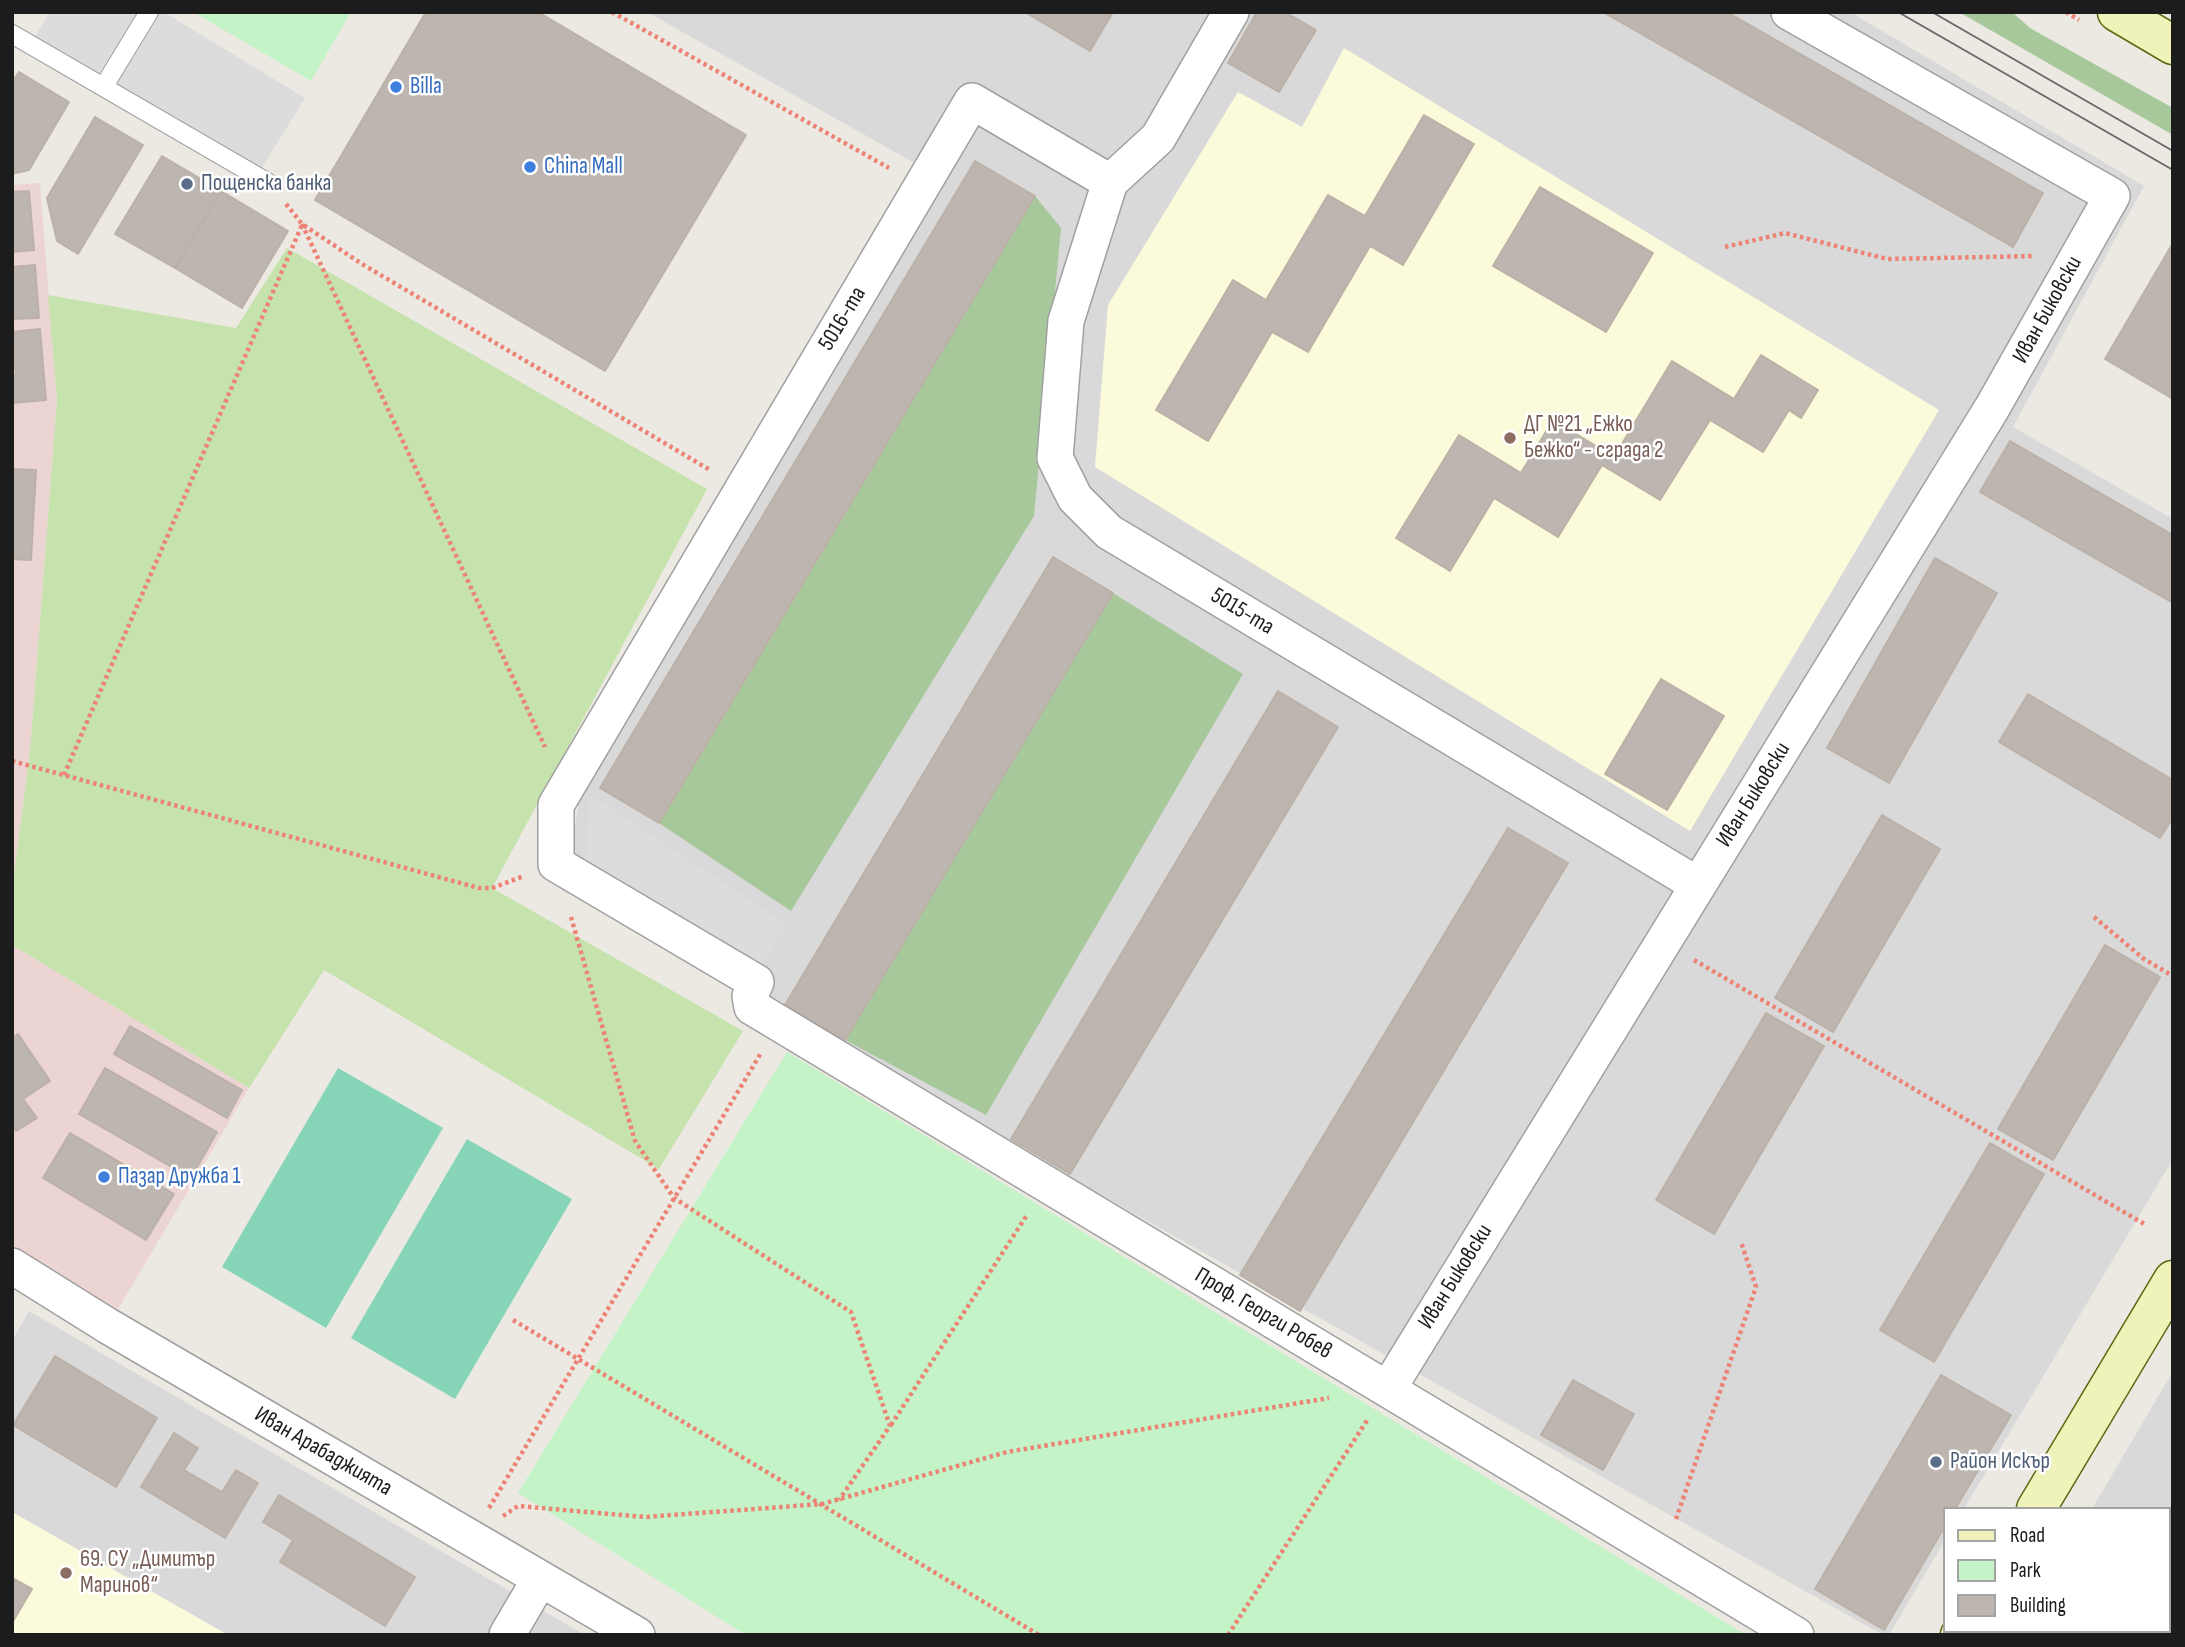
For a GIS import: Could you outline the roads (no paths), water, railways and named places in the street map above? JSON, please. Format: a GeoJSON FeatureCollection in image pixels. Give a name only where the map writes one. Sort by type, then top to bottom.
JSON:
{"type":"FeatureCollection","features":[{"type":"Feature","properties":{"kind":"street"},"geometry":{"type":"LineString","coordinates":[[1110,181],[1157,138],[1231,12]]}},
{"type":"Feature","properties":{"kind":"street","name":"Иван Биковски"},"geometry":{"type":"LineString","coordinates":[[1388,1389],[1992,408],[2112,196],[1789,12]]}},
{"type":"Feature","properties":{"kind":"street"},"geometry":{"type":"LineString","coordinates":[[2116,12],[2173,46]]}},
{"type":"Feature","properties":{"kind":"street","name":"5016-та"},"geometry":{"type":"LineString","coordinates":[[756,982],[556,864],[556,805],[972,101],[1110,181]]}},
{"type":"Feature","properties":{"kind":"street","name":"5015-та"},"geometry":{"type":"LineString","coordinates":[[1110,181],[1066,321],[1055,458],[1075,498],[1109,532],[1698,885]]}},
{"type":"Feature","properties":{"kind":"street","name":"Проф. Георги Робев"},"geometry":{"type":"LineString","coordinates":[[756,982],[750,996],[752,1007],[1796,1635]]}},
{"type":"Feature","properties":{"kind":"street","name":"Иван Арабаджията"},"geometry":{"type":"LineString","coordinates":[[12,1266],[108,1326],[637,1635]]}},
{"type":"Feature","properties":{"kind":"street"},"geometry":{"type":"LineString","coordinates":[[2037,1507],[2173,1280]]}},
{"type":"Feature","properties":{"kind":"street"},"geometry":{"type":"LineString","coordinates":[[507,1635],[540,1580]]}},
{"type":"Feature","properties":{"kind":"lane"},"geometry":{"type":"LineString","coordinates":[[104,86],[149,12]]}},
{"type":"Feature","properties":{"kind":"lane"},"geometry":{"type":"LineString","coordinates":[[12,34],[267,182]]}},
{"type":"Feature","properties":{"kind":"tram line"},"geometry":{"type":"LineString","coordinates":[[1898,12],[2173,170]]}},
{"type":"Feature","properties":{"kind":"tram line"},"geometry":{"type":"LineString","coordinates":[[1932,12],[2173,151]]}},
{"type":"Feature","properties":{"kind":"place","name":"Billa"},"geometry":{"type":"Point","coordinates":[396,87]}},
{"type":"Feature","properties":{"kind":"place","name":"China Mall"},"geometry":{"type":"Point","coordinates":[530,167]}},
{"type":"Feature","properties":{"kind":"place","name":"Пощенска банка"},"geometry":{"type":"Point","coordinates":[187,184]}},
{"type":"Feature","properties":{"kind":"place","name":"ДГ №21 „Ежко Бежко“ - сграда 2"},"geometry":{"type":"Point","coordinates":[1510,438]}},
{"type":"Feature","properties":{"kind":"place","name":"Пазар Дружба 1"},"geometry":{"type":"Point","coordinates":[104,1177]}},
{"type":"Feature","properties":{"kind":"place","name":"Район Искър"},"geometry":{"type":"Point","coordinates":[1936,1462]}},
{"type":"Feature","properties":{"kind":"place","name":"69. СУ „Димитър Маринов“"},"geometry":{"type":"Point","coordinates":[66,1573]}}]}
